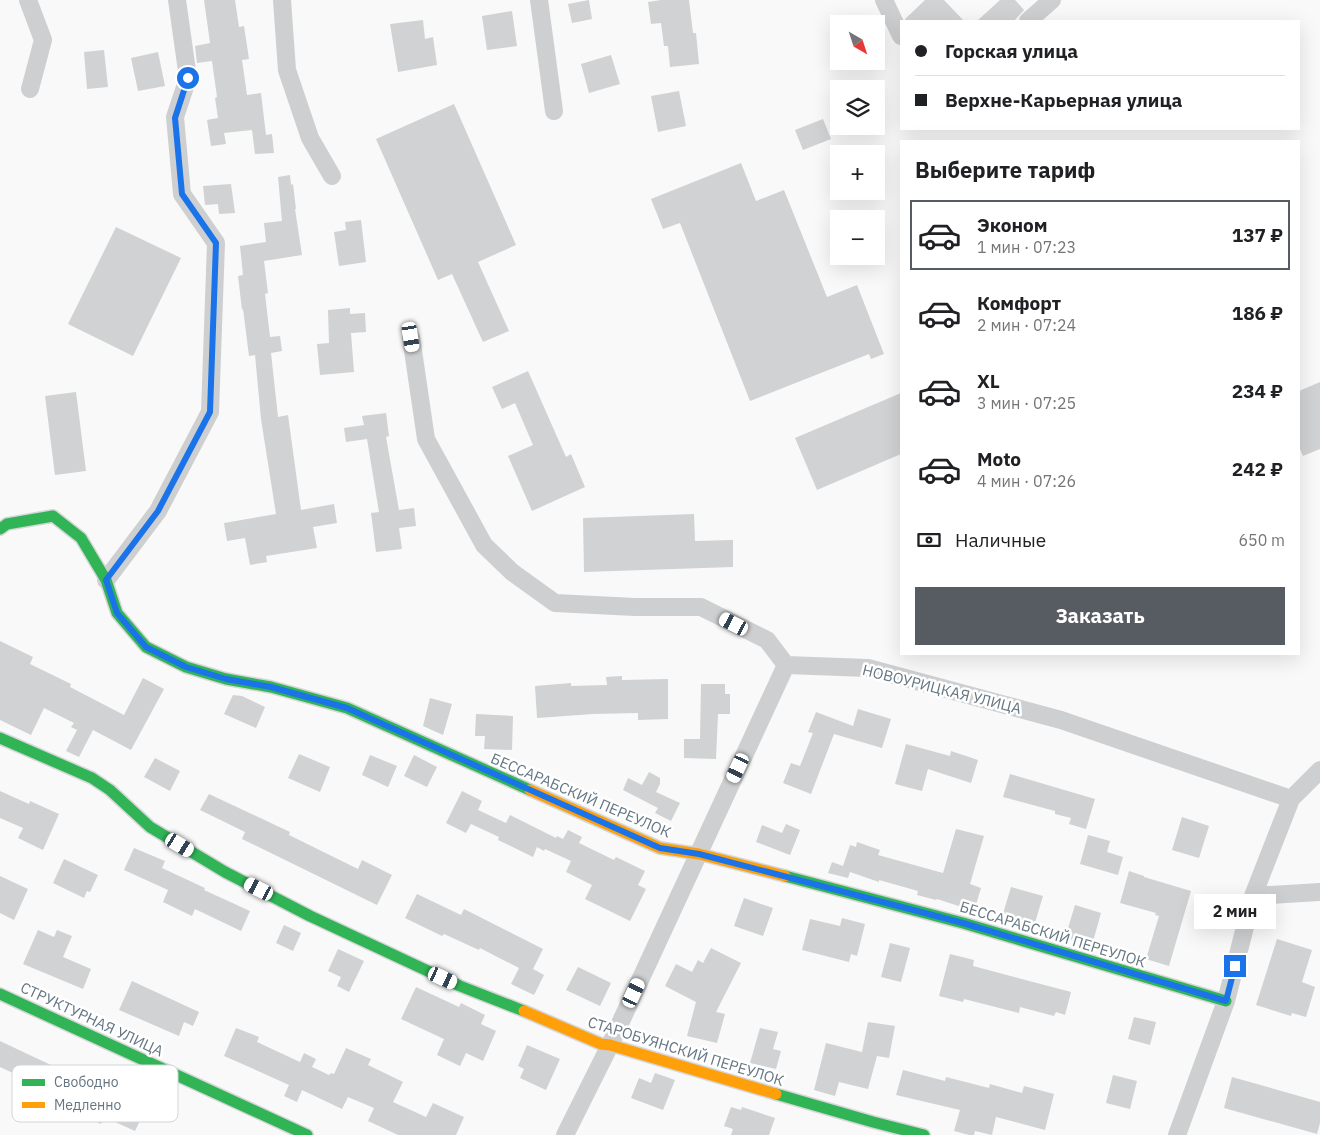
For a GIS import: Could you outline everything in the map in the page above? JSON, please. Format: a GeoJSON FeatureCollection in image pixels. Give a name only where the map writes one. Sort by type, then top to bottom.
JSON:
{"type":"FeatureCollection","features":[{"type":"Feature","properties":{"kind":"street"},"geometry":{"type":"LineString","coordinates":[[28,0],[43,40],[30,89]]}},
{"type":"Feature","properties":{"kind":"street"},"geometry":{"type":"LineString","coordinates":[[106,580],[158,511],[210,412],[216,243],[182,194],[175,118],[188,78],[177,0]]}},
{"type":"Feature","properties":{"kind":"street"},"geometry":{"type":"LineString","coordinates":[[282,0],[287,70],[310,138],[332,176]]}},
{"type":"Feature","properties":{"kind":"street"},"geometry":{"type":"LineString","coordinates":[[539,0],[554,111]]}},
{"type":"Feature","properties":{"kind":"street"},"geometry":{"type":"LineString","coordinates":[[884,0],[900,34]]}},
{"type":"Feature","properties":{"kind":"street"},"geometry":{"type":"LineString","coordinates":[[1029,20],[1052,0]]}},
{"type":"Feature","properties":{"kind":"street"},"geometry":{"type":"LineString","coordinates":[[411,337],[426,439],[484,545],[512,572],[555,604],[701,607],[767,640],[786,665],[610,1045],[564,1135]]}},
{"type":"Feature","properties":{"kind":"street","name":"БЕССАРАБСКИЙ ПЕРЕУЛОК"},"geometry":{"type":"LineString","coordinates":[[0,530],[7,524],[53,516],[81,538],[106,580],[117,613],[146,647],[186,667],[226,679],[271,687],[347,708],[660,848],[699,854],[963,923],[1226,1001]]}},
{"type":"Feature","properties":{"kind":"street","name":"НОВОУРИЦКАЯ УЛИЦА"},"geometry":{"type":"LineString","coordinates":[[786,665],[868,668],[877,670],[1061,720],[1291,799]]}},
{"type":"Feature","properties":{"kind":"street","name":"СТАРОБУЯНСКИЙ ПЕРЕУЛОК"},"geometry":{"type":"LineString","coordinates":[[0,738],[92,778],[110,790],[150,827],[225,872],[310,916],[460,986],[601,1044],[924,1135]]}},
{"type":"Feature","properties":{"kind":"street"},"geometry":{"type":"LineString","coordinates":[[1177,1135],[1226,1001],[1253,896],[1291,799],[1320,770]]}},
{"type":"Feature","properties":{"kind":"street"},"geometry":{"type":"LineString","coordinates":[[1253,896],[1320,892]]}},
{"type":"Feature","properties":{"kind":"street","name":"СТРУКТУРНАЯ УЛИЦА"},"geometry":{"type":"LineString","coordinates":[[0,994],[155,1065]]}},
{"type":"Feature","properties":{"kind":"street","name":"СТРУКТУРНАЯ УЛИЦА"},"geometry":{"type":"LineString","coordinates":[[178,1076],[307,1135]]}},
{"type":"Feature","properties":{"kind":"building"},"geometry":{"type":"Polygon","coordinates":[[[204,0],[235,0],[239,27],[244,26],[249,59],[242,60],[247,95],[261,93],[266,135],[272,134],[274,153],[255,154],[252,130],[224,133],[226,144],[211,146],[207,120],[218,118],[212,61],[197,63],[195,46],[210,43],[204,0]]]}},
{"type":"Feature","properties":{"kind":"building"},"geometry":{"type":"Polygon","coordinates":[[[589,0],[592,19],[572,23],[568,4],[589,0]]]}},
{"type":"Feature","properties":{"kind":"building"},"geometry":{"type":"Polygon","coordinates":[[[689,0],[693,33],[696,33],[699,64],[670,67],[668,46],[664,46],[661,23],[651,24],[648,2],[689,0]]]}},
{"type":"Feature","properties":{"kind":"building"},"geometry":{"type":"Polygon","coordinates":[[[925,0],[944,0],[963,20],[906,20],[925,0]]]}},
{"type":"Feature","properties":{"kind":"building"},"geometry":{"type":"Polygon","coordinates":[[[1000,0],[1015,0],[1024,10],[1015,20],[978,20],[1000,0]]]}},
{"type":"Feature","properties":{"kind":"building"},"geometry":{"type":"Polygon","coordinates":[[[512,11],[517,46],[487,50],[482,16],[512,11]]]}},
{"type":"Feature","properties":{"kind":"building"},"geometry":{"type":"Polygon","coordinates":[[[423,20],[425,39],[433,37],[437,65],[398,72],[390,24],[423,20]]]}},
{"type":"Feature","properties":{"kind":"building"},"geometry":{"type":"Polygon","coordinates":[[[104,50],[108,87],[87,89],[84,52],[104,50]]]}},
{"type":"Feature","properties":{"kind":"building"},"geometry":{"type":"Polygon","coordinates":[[[158,52],[165,86],[138,91],[131,58],[158,52]]]}},
{"type":"Feature","properties":{"kind":"building"},"geometry":{"type":"Polygon","coordinates":[[[611,55],[620,84],[589,93],[581,64],[611,55]]]}},
{"type":"Feature","properties":{"kind":"building"},"geometry":{"type":"Polygon","coordinates":[[[679,91],[686,126],[658,132],[651,96],[679,91]]]}},
{"type":"Feature","properties":{"kind":"building"},"geometry":{"type":"Polygon","coordinates":[[[454,104],[516,245],[478,262],[509,331],[483,342],[452,274],[438,280],[376,139],[454,104]]]}},
{"type":"Feature","properties":{"kind":"building"},"geometry":{"type":"Polygon","coordinates":[[[823,119],[831,139],[803,150],[795,130],[823,119]]]}},
{"type":"Feature","properties":{"kind":"building"},"geometry":{"type":"Polygon","coordinates":[[[741,163],[756,201],[784,190],[827,297],[857,285],[884,354],[871,359],[869,354],[750,401],[680,223],[663,229],[651,199],[741,163]]]}},
{"type":"Feature","properties":{"kind":"building"},"geometry":{"type":"Polygon","coordinates":[[[290,175],[291,185],[293,184],[302,255],[264,261],[268,293],[265,294],[270,337],[280,336],[282,351],[271,353],[278,417],[288,415],[301,510],[334,504],[337,523],[313,527],[317,548],[266,556],[267,562],[250,565],[245,538],[227,541],[224,523],[276,514],[261,419],[255,355],[249,356],[242,310],[238,276],[243,275],[240,246],[266,242],[264,223],[282,221],[278,177],[290,175]]]}},
{"type":"Feature","properties":{"kind":"building"},"geometry":{"type":"Polygon","coordinates":[[[231,184],[235,213],[219,214],[218,204],[205,205],[203,186],[231,184]]]}},
{"type":"Feature","properties":{"kind":"building"},"geometry":{"type":"Polygon","coordinates":[[[361,220],[366,262],[339,266],[334,232],[346,230],[345,222],[361,220]]]}},
{"type":"Feature","properties":{"kind":"building"},"geometry":{"type":"Polygon","coordinates":[[[116,227],[181,258],[133,356],[68,324],[116,227]]]}},
{"type":"Feature","properties":{"kind":"building"},"geometry":{"type":"Polygon","coordinates":[[[350,308],[350,314],[365,313],[366,332],[351,333],[354,372],[320,375],[317,344],[329,343],[328,310],[350,308]]]}},
{"type":"Feature","properties":{"kind":"building"},"geometry":{"type":"Polygon","coordinates":[[[528,371],[566,457],[571,454],[585,487],[532,511],[508,456],[533,445],[515,403],[502,409],[492,387],[528,371]]]}},
{"type":"Feature","properties":{"kind":"building"},"geometry":{"type":"Polygon","coordinates":[[[1320,382],[1320,449],[1303,456],[1300,449],[1300,391],[1320,382]]]}},
{"type":"Feature","properties":{"kind":"building"},"geometry":{"type":"Polygon","coordinates":[[[76,392],[86,471],[55,475],[45,396],[76,392]]]}},
{"type":"Feature","properties":{"kind":"building"},"geometry":{"type":"Polygon","coordinates":[[[900,393],[900,454],[817,490],[795,438],[900,393]]]}},
{"type":"Feature","properties":{"kind":"building"},"geometry":{"type":"Polygon","coordinates":[[[386,413],[389,436],[386,437],[399,510],[414,508],[416,526],[399,528],[402,549],[376,552],[371,513],[379,512],[367,439],[346,442],[344,428],[364,425],[362,416],[386,413]]]}},
{"type":"Feature","properties":{"kind":"building"},"geometry":{"type":"Polygon","coordinates":[[[694,514],[695,541],[733,540],[733,567],[584,572],[583,518],[694,514]]]}},
{"type":"Feature","properties":{"kind":"building"},"geometry":{"type":"Polygon","coordinates":[[[0,641],[33,657],[30,664],[71,684],[70,687],[124,715],[143,678],[164,689],[131,750],[93,730],[79,757],[66,751],[77,730],[71,727],[74,723],[44,708],[31,735],[0,720],[0,641]]]}},
{"type":"Feature","properties":{"kind":"building"},"geometry":{"type":"Polygon","coordinates":[[[622,676],[622,680],[668,679],[668,719],[638,720],[638,713],[537,718],[535,686],[571,683],[571,686],[607,685],[606,677],[622,676]]]}},
{"type":"Feature","properties":{"kind":"building"},"geometry":{"type":"Polygon","coordinates":[[[701,684],[725,684],[725,694],[730,694],[730,714],[718,714],[716,759],[684,758],[684,739],[700,739],[701,684]]]}},
{"type":"Feature","properties":{"kind":"building"},"geometry":{"type":"Polygon","coordinates":[[[233,695],[242,696],[265,707],[256,728],[224,714],[233,695]]]}},
{"type":"Feature","properties":{"kind":"building"},"geometry":{"type":"Polygon","coordinates":[[[430,698],[452,704],[443,735],[423,726],[430,698]]]}},
{"type":"Feature","properties":{"kind":"building"},"geometry":{"type":"Polygon","coordinates":[[[858,709],[891,719],[882,748],[834,734],[811,794],[783,783],[791,763],[800,766],[813,733],[808,732],[816,712],[853,726],[858,709]]]}},
{"type":"Feature","properties":{"kind":"building"},"geometry":{"type":"Polygon","coordinates":[[[476,714],[513,716],[512,750],[484,749],[485,736],[475,736],[476,714]]]}},
{"type":"Feature","properties":{"kind":"building"},"geometry":{"type":"Polygon","coordinates":[[[906,744],[950,756],[951,751],[978,760],[971,783],[928,769],[922,791],[895,784],[906,744]]]}},
{"type":"Feature","properties":{"kind":"building"},"geometry":{"type":"Polygon","coordinates":[[[299,754],[330,767],[320,792],[288,778],[299,754]]]}},
{"type":"Feature","properties":{"kind":"building"},"geometry":{"type":"Polygon","coordinates":[[[370,755],[397,766],[388,787],[362,775],[370,755]]]}},
{"type":"Feature","properties":{"kind":"building"},"geometry":{"type":"Polygon","coordinates":[[[414,755],[437,767],[427,787],[404,776],[414,755]]]}},
{"type":"Feature","properties":{"kind":"building"},"geometry":{"type":"Polygon","coordinates":[[[155,758],[180,771],[170,791],[144,777],[155,758]]]}},
{"type":"Feature","properties":{"kind":"building"},"geometry":{"type":"Polygon","coordinates":[[[649,772],[660,778],[660,784],[656,792],[680,803],[671,821],[655,813],[658,808],[623,790],[628,778],[642,785],[649,772]]]}},
{"type":"Feature","properties":{"kind":"building"},"geometry":{"type":"Polygon","coordinates":[[[1010,774],[1095,799],[1086,829],[1069,824],[1071,818],[1055,814],[1055,811],[1003,797],[1010,774]]]}},
{"type":"Feature","properties":{"kind":"building"},"geometry":{"type":"Polygon","coordinates":[[[0,791],[29,804],[30,801],[59,814],[43,850],[18,838],[23,828],[0,818],[0,791]]]}},
{"type":"Feature","properties":{"kind":"building"},"geometry":{"type":"Polygon","coordinates":[[[462,791],[482,801],[478,810],[506,823],[510,815],[556,838],[557,836],[563,839],[568,830],[582,837],[579,843],[614,860],[616,857],[645,871],[638,885],[646,889],[630,921],[585,899],[592,885],[566,872],[571,861],[537,847],[533,857],[498,840],[499,837],[471,824],[466,833],[446,823],[462,791]]]}},
{"type":"Feature","properties":{"kind":"building"},"geometry":{"type":"Polygon","coordinates":[[[209,794],[290,832],[289,835],[358,869],[362,860],[392,875],[377,905],[242,839],[245,832],[200,810],[209,794]]]}},
{"type":"Feature","properties":{"kind":"building"},"geometry":{"type":"Polygon","coordinates":[[[1182,817],[1209,826],[1199,858],[1172,850],[1182,817]]]}},
{"type":"Feature","properties":{"kind":"building"},"geometry":{"type":"Polygon","coordinates":[[[786,824],[800,830],[790,855],[756,842],[762,825],[782,833],[786,824]]]}},
{"type":"Feature","properties":{"kind":"building"},"geometry":{"type":"Polygon","coordinates":[[[956,829],[984,836],[970,884],[981,888],[974,911],[937,899],[917,895],[918,891],[879,880],[879,882],[850,872],[848,878],[828,873],[832,862],[843,866],[850,845],[856,847],[857,842],[880,850],[878,855],[943,873],[956,829]]]}},
{"type":"Feature","properties":{"kind":"building"},"geometry":{"type":"Polygon","coordinates":[[[1088,835],[1110,841],[1107,852],[1123,857],[1118,875],[1080,864],[1088,835]]]}},
{"type":"Feature","properties":{"kind":"building"},"geometry":{"type":"Polygon","coordinates":[[[134,848],[165,861],[162,868],[250,911],[241,931],[195,909],[192,916],[163,902],[168,890],[124,870],[134,848]]]}},
{"type":"Feature","properties":{"kind":"building"},"geometry":{"type":"Polygon","coordinates":[[[64,859],[98,875],[90,892],[87,891],[84,898],[53,883],[64,859]]]}},
{"type":"Feature","properties":{"kind":"building"},"geometry":{"type":"Polygon","coordinates":[[[1129,871],[1191,891],[1169,966],[1146,959],[1159,916],[1155,915],[1156,913],[1120,903],[1129,871]]]}},
{"type":"Feature","properties":{"kind":"building"},"geometry":{"type":"Polygon","coordinates":[[[0,876],[28,889],[14,920],[0,913],[0,876]]]}},
{"type":"Feature","properties":{"kind":"building"},"geometry":{"type":"Polygon","coordinates":[[[1011,887],[1043,896],[1034,926],[1002,917],[1011,887]]]}},
{"type":"Feature","properties":{"kind":"building"},"geometry":{"type":"Polygon","coordinates":[[[417,894],[461,915],[464,909],[543,949],[533,969],[544,975],[534,995],[511,984],[519,968],[480,948],[479,950],[444,934],[442,936],[405,918],[417,894]]]}},
{"type":"Feature","properties":{"kind":"building"},"geometry":{"type":"Polygon","coordinates":[[[744,898],[773,908],[763,936],[734,926],[744,898]]]}},
{"type":"Feature","properties":{"kind":"building"},"geometry":{"type":"Polygon","coordinates":[[[1075,905],[1101,913],[1092,945],[1065,938],[1075,905]]]}},
{"type":"Feature","properties":{"kind":"building"},"geometry":{"type":"Polygon","coordinates":[[[842,918],[865,924],[857,956],[851,954],[849,962],[802,950],[810,919],[840,926],[842,918]]]}},
{"type":"Feature","properties":{"kind":"building"},"geometry":{"type":"Polygon","coordinates":[[[284,925],[301,933],[293,951],[276,943],[284,925]]]}},
{"type":"Feature","properties":{"kind":"building"},"geometry":{"type":"Polygon","coordinates":[[[38,930],[54,937],[57,930],[72,936],[63,957],[91,969],[83,989],[23,964],[38,930]]]}},
{"type":"Feature","properties":{"kind":"building"},"geometry":{"type":"Polygon","coordinates":[[[1277,939],[1312,950],[1302,982],[1315,987],[1306,1017],[1292,1013],[1291,1016],[1256,1005],[1277,939]]]}},
{"type":"Feature","properties":{"kind":"building"},"geometry":{"type":"Polygon","coordinates":[[[890,943],[910,948],[901,982],[881,977],[890,943]]]}},
{"type":"Feature","properties":{"kind":"building"},"geometry":{"type":"Polygon","coordinates":[[[711,948],[741,963],[716,1012],[725,1014],[717,1043],[687,1036],[696,1002],[665,986],[676,964],[692,972],[698,960],[703,963],[711,948]]]}},
{"type":"Feature","properties":{"kind":"building"},"geometry":{"type":"Polygon","coordinates":[[[338,949],[364,961],[349,992],[337,986],[341,977],[328,971],[338,949]]]}},
{"type":"Feature","properties":{"kind":"building"},"geometry":{"type":"Polygon","coordinates":[[[950,954],[974,960],[973,966],[1071,992],[1065,1015],[1056,1012],[1054,1016],[1020,1007],[1019,1013],[964,999],[963,1002],[939,996],[950,954]]]}},
{"type":"Feature","properties":{"kind":"building"},"geometry":{"type":"Polygon","coordinates":[[[578,967],[611,983],[600,1006],[566,990],[578,967]]]}},
{"type":"Feature","properties":{"kind":"building"},"geometry":{"type":"Polygon","coordinates":[[[132,981],[199,1012],[193,1026],[184,1022],[179,1036],[119,1010],[132,981]]]}},
{"type":"Feature","properties":{"kind":"building"},"geometry":{"type":"Polygon","coordinates":[[[416,987],[459,1007],[461,1003],[485,1015],[481,1024],[496,1031],[483,1061],[466,1053],[460,1066],[437,1055],[444,1039],[401,1019],[416,987]]]}},
{"type":"Feature","properties":{"kind":"building"},"geometry":{"type":"Polygon","coordinates":[[[1134,1017],[1156,1022],[1150,1045],[1128,1039],[1134,1017]]]}},
{"type":"Feature","properties":{"kind":"building"},"geometry":{"type":"Polygon","coordinates":[[[868,1022],[895,1026],[889,1058],[877,1056],[868,1089],[839,1082],[835,1096],[814,1090],[826,1043],[862,1052],[868,1022]]]}},
{"type":"Feature","properties":{"kind":"building"},"geometry":{"type":"Polygon","coordinates":[[[236,1028],[259,1037],[257,1042],[300,1062],[304,1053],[316,1059],[312,1067],[329,1075],[331,1073],[334,1074],[346,1048],[371,1059],[368,1065],[403,1082],[393,1102],[426,1117],[433,1103],[464,1117],[456,1135],[398,1135],[368,1121],[374,1108],[348,1097],[342,1109],[302,1090],[297,1102],[284,1096],[289,1085],[224,1056],[236,1028]]]}},
{"type":"Feature","properties":{"kind":"building"},"geometry":{"type":"Polygon","coordinates":[[[760,1028],[778,1032],[773,1049],[781,1051],[776,1069],[750,1063],[760,1028]]]}},
{"type":"Feature","properties":{"kind":"building"},"geometry":{"type":"Polygon","coordinates":[[[0,1041],[51,1065],[12,1065],[12,1073],[0,1067],[0,1041]]]}},
{"type":"Feature","properties":{"kind":"building"},"geometry":{"type":"Polygon","coordinates":[[[527,1045],[560,1059],[546,1090],[520,1078],[524,1069],[518,1066],[527,1045]]]}},
{"type":"Feature","properties":{"kind":"building"},"geometry":{"type":"Polygon","coordinates":[[[903,1070],[945,1081],[946,1077],[989,1088],[990,1084],[1022,1093],[1024,1086],[1054,1094],[1045,1130],[996,1117],[992,1135],[975,1131],[974,1135],[969,1135],[954,1131],[960,1110],[896,1095],[903,1070]]]}},
{"type":"Feature","properties":{"kind":"building"},"geometry":{"type":"Polygon","coordinates":[[[655,1073],[675,1080],[663,1110],[631,1098],[639,1078],[651,1083],[655,1073]]]}},
{"type":"Feature","properties":{"kind":"building"},"geometry":{"type":"Polygon","coordinates":[[[1113,1075],[1137,1081],[1130,1109],[1106,1103],[1113,1075]]]}},
{"type":"Feature","properties":{"kind":"building"},"geometry":{"type":"Polygon","coordinates":[[[1232,1077],[1320,1102],[1320,1123],[1317,1134],[1224,1108],[1232,1077]]]}},
{"type":"Feature","properties":{"kind":"building"},"geometry":{"type":"Polygon","coordinates":[[[731,1107],[741,1110],[742,1107],[775,1118],[769,1135],[731,1135],[733,1129],[724,1126],[731,1107]]]}},
{"type":"Feature","properties":{"kind":"building"},"geometry":{"type":"Polygon","coordinates":[[[115,1122],[139,1122],[135,1131],[115,1122]]]}},
{"type":"Feature","properties":{"kind":"traffic: fast"},"geometry":{"type":"LineString","coordinates":[[0,529],[7,524],[53,516],[81,538],[106,580],[117,613],[146,647],[186,667],[226,679],[271,687],[347,708],[530,790]]}},
{"type":"Feature","properties":{"kind":"traffic: fast"},"geometry":{"type":"LineString","coordinates":[[0,738],[92,778],[110,790],[150,827],[225,872],[310,916],[460,986],[524,1011]]}},
{"type":"Feature","properties":{"kind":"traffic: fast"},"geometry":{"type":"LineString","coordinates":[[785,876],[963,923],[1226,1001]]}},
{"type":"Feature","properties":{"kind":"traffic: fast"},"geometry":{"type":"LineString","coordinates":[[0,994],[155,1065]]}},
{"type":"Feature","properties":{"kind":"traffic: fast"},"geometry":{"type":"LineString","coordinates":[[178,1076],[307,1135]]}},
{"type":"Feature","properties":{"kind":"traffic: fast"},"geometry":{"type":"LineString","coordinates":[[776,1094],[924,1135]]}},
{"type":"Feature","properties":{"kind":"traffic: slow"},"geometry":{"type":"LineString","coordinates":[[530,790],[660,848],[699,854],[785,876]]}},
{"type":"Feature","properties":{"kind":"traffic: slow"},"geometry":{"type":"LineString","coordinates":[[524,1011],[601,1044],[610,1045],[776,1094]]}},
{"type":"Feature","properties":{"kind":"route"},"geometry":{"type":"LineString","coordinates":[[188,78],[175,118],[182,194],[216,243],[210,412],[158,511],[106,580],[117,613],[146,647],[186,667],[226,679],[271,687],[347,708],[660,848],[699,854],[963,923],[1226,1001],[1235,966]]}}]}
